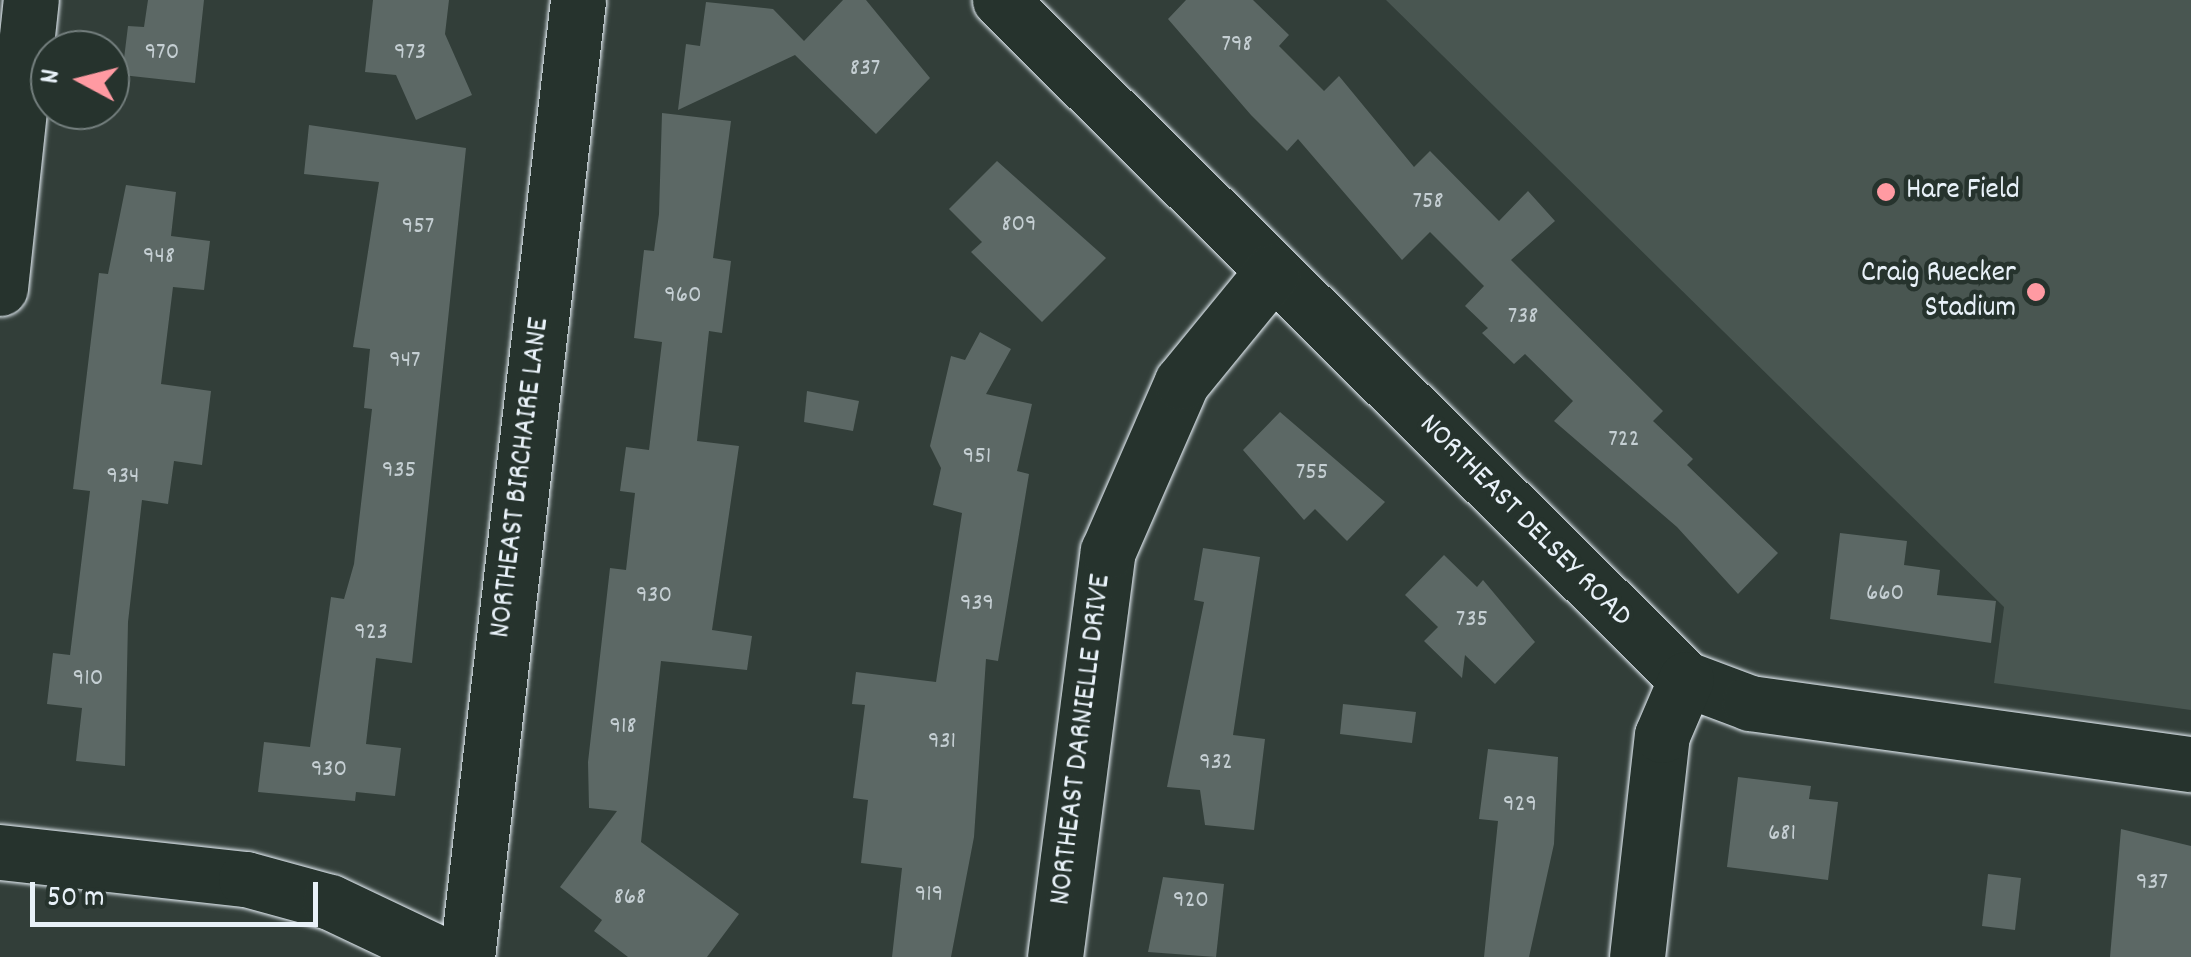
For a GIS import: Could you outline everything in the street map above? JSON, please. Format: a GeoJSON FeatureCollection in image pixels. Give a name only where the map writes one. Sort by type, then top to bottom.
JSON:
{"type":"FeatureCollection","features":[{"type":"Feature","properties":{"kind":"street"},"geometry":{"type":"LineString","coordinates":[[0,288],[31,0]]}},
{"type":"Feature","properties":{"kind":"street","name":"NORTHEAST BIRCHAIRE LANE"},"geometry":{"type":"LineString","coordinates":[[468,957],[578,0]]}},
{"type":"Feature","properties":{"kind":"street","name":"NORTHEAST DELSEY ROAD"},"geometry":{"type":"LineString","coordinates":[[1000,0],[1686,679],[1750,703],[2191,764]]}},
{"type":"Feature","properties":{"kind":"street","name":"NORTHEAST DARNIELLE DRIVE"},"geometry":{"type":"LineString","coordinates":[[1056,957],[1108,550],[1182,382],[1272,272]]}},
{"type":"Feature","properties":{"kind":"street"},"geometry":{"type":"LineString","coordinates":[[1637,957],[1662,734],[1686,679]]}},
{"type":"Feature","properties":{"kind":"street"},"geometry":{"type":"LineString","coordinates":[[0,852],[246,879],[330,902],[446,957]]}},
{"type":"Feature","properties":{"kind":"shaded area","name":"Hare Field"},"geometry":{"type":"Polygon","coordinates":[[[1386,0],[2191,0],[2191,710],[1994,683],[2004,607],[1386,0]]]}},
{"type":"Feature","properties":{"kind":"building"},"geometry":{"type":"Polygon","coordinates":[[[148,0],[204,0],[195,83],[130,76],[128,26],[144,27],[148,0]]]}},
{"type":"Feature","properties":{"kind":"building"},"geometry":{"type":"Polygon","coordinates":[[[373,0],[449,0],[445,34],[472,95],[416,120],[396,75],[365,72],[373,0]]]}},
{"type":"Feature","properties":{"kind":"building"},"geometry":{"type":"Polygon","coordinates":[[[843,0],[866,0],[930,78],[876,134],[795,55],[678,110],[686,44],[700,46],[706,2],[773,9],[804,41],[843,0]]]}},
{"type":"Feature","properties":{"kind":"building"},"geometry":{"type":"Polygon","coordinates":[[[1186,0],[1253,0],[1289,35],[1279,46],[1324,91],[1339,76],[1414,167],[1430,151],[1499,221],[1528,191],[1555,221],[1511,260],[1663,411],[1653,421],[1693,459],[1687,465],[1778,553],[1738,594],[1677,527],[1554,421],[1573,401],[1525,354],[1514,364],[1482,333],[1488,328],[1465,306],[1484,286],[1430,232],[1402,260],[1298,139],[1287,151],[1251,115],[1168,19],[1186,0]]]}},
{"type":"Feature","properties":{"kind":"building"},"geometry":{"type":"Polygon","coordinates":[[[662,113],[731,121],[713,258],[731,261],[722,333],[709,331],[697,441],[739,446],[712,630],[752,636],[747,670],[661,661],[641,842],[739,914],[707,957],[628,957],[594,931],[602,920],[560,887],[617,811],[589,808],[588,762],[610,568],[626,570],[635,493],[620,491],[626,447],[649,450],[662,342],[634,338],[644,250],[654,251],[659,214],[662,113]]]}},
{"type":"Feature","properties":{"kind":"building"},"geometry":{"type":"Polygon","coordinates":[[[309,125],[466,148],[412,663],[376,658],[366,744],[401,748],[395,796],[356,792],[355,801],[258,792],[264,742],[310,747],[331,597],[344,599],[354,564],[372,409],[364,408],[370,349],[353,347],[379,182],[304,174],[309,125]]]}},
{"type":"Feature","properties":{"kind":"building"},"geometry":{"type":"Polygon","coordinates":[[[997,161],[1106,258],[1042,322],[971,252],[982,242],[949,209],[997,161]]]}},
{"type":"Feature","properties":{"kind":"building"},"geometry":{"type":"Polygon","coordinates":[[[126,185],[176,192],[171,236],[210,241],[204,290],[173,287],[161,384],[211,391],[202,465],[174,461],[168,504],[142,500],[128,622],[125,766],[76,761],[82,708],[47,704],[53,653],[70,655],[90,491],[73,489],[99,273],[108,274],[126,185]]]}},
{"type":"Feature","properties":{"kind":"building"},"geometry":{"type":"Polygon","coordinates":[[[980,332],[1011,349],[986,394],[1032,404],[1017,471],[1029,474],[998,661],[986,659],[974,837],[951,957],[892,957],[902,868],[861,863],[868,800],[853,798],[865,705],[852,704],[856,672],[936,682],[962,513],[933,505],[941,468],[930,446],[951,356],[965,360],[980,332]]]}},
{"type":"Feature","properties":{"kind":"building"},"geometry":{"type":"Polygon","coordinates":[[[807,391],[859,401],[853,431],[804,422],[807,391]]]}},
{"type":"Feature","properties":{"kind":"building"},"geometry":{"type":"Polygon","coordinates":[[[1280,412],[1385,502],[1347,541],[1315,509],[1304,520],[1243,450],[1280,412]]]}},
{"type":"Feature","properties":{"kind":"building"},"geometry":{"type":"Polygon","coordinates":[[[1840,533],[1907,541],[1904,565],[1940,570],[1937,595],[1996,601],[1991,643],[1830,619],[1840,533]]]}},
{"type":"Feature","properties":{"kind":"building"},"geometry":{"type":"Polygon","coordinates":[[[1203,548],[1260,557],[1233,735],[1265,739],[1254,830],[1205,825],[1200,790],[1167,787],[1204,602],[1194,600],[1203,548]]]}},
{"type":"Feature","properties":{"kind":"building"},"geometry":{"type":"Polygon","coordinates":[[[1444,555],[1477,587],[1483,580],[1535,642],[1495,684],[1465,655],[1462,678],[1424,641],[1438,627],[1405,595],[1444,555]]]}},
{"type":"Feature","properties":{"kind":"building"},"geometry":{"type":"Polygon","coordinates":[[[1343,704],[1416,712],[1412,743],[1340,734],[1343,704]]]}},
{"type":"Feature","properties":{"kind":"building"},"geometry":{"type":"Polygon","coordinates":[[[1488,749],[1558,757],[1554,844],[1529,957],[1484,957],[1498,821],[1479,819],[1488,749]]]}},
{"type":"Feature","properties":{"kind":"building"},"geometry":{"type":"Polygon","coordinates":[[[1738,777],[1811,786],[1809,799],[1838,802],[1828,880],[1727,867],[1738,777]]]}},
{"type":"Feature","properties":{"kind":"building"},"geometry":{"type":"Polygon","coordinates":[[[2121,829],[2191,846],[2191,957],[2110,957],[2121,829]]]}},
{"type":"Feature","properties":{"kind":"building"},"geometry":{"type":"Polygon","coordinates":[[[1988,874],[2021,878],[2015,930],[1982,926],[1988,874]]]}},
{"type":"Feature","properties":{"kind":"building"},"geometry":{"type":"Polygon","coordinates":[[[1163,877],[1224,884],[1216,957],[1148,952],[1163,877]]]}},
{"type":"Feature","properties":{"kind":"place","name":"Hare Field"},"geometry":{"type":"Point","coordinates":[1886,192]}},
{"type":"Feature","properties":{"kind":"place","name":"Craig Ruecker Stadium"},"geometry":{"type":"Point","coordinates":[2036,292]}}]}
